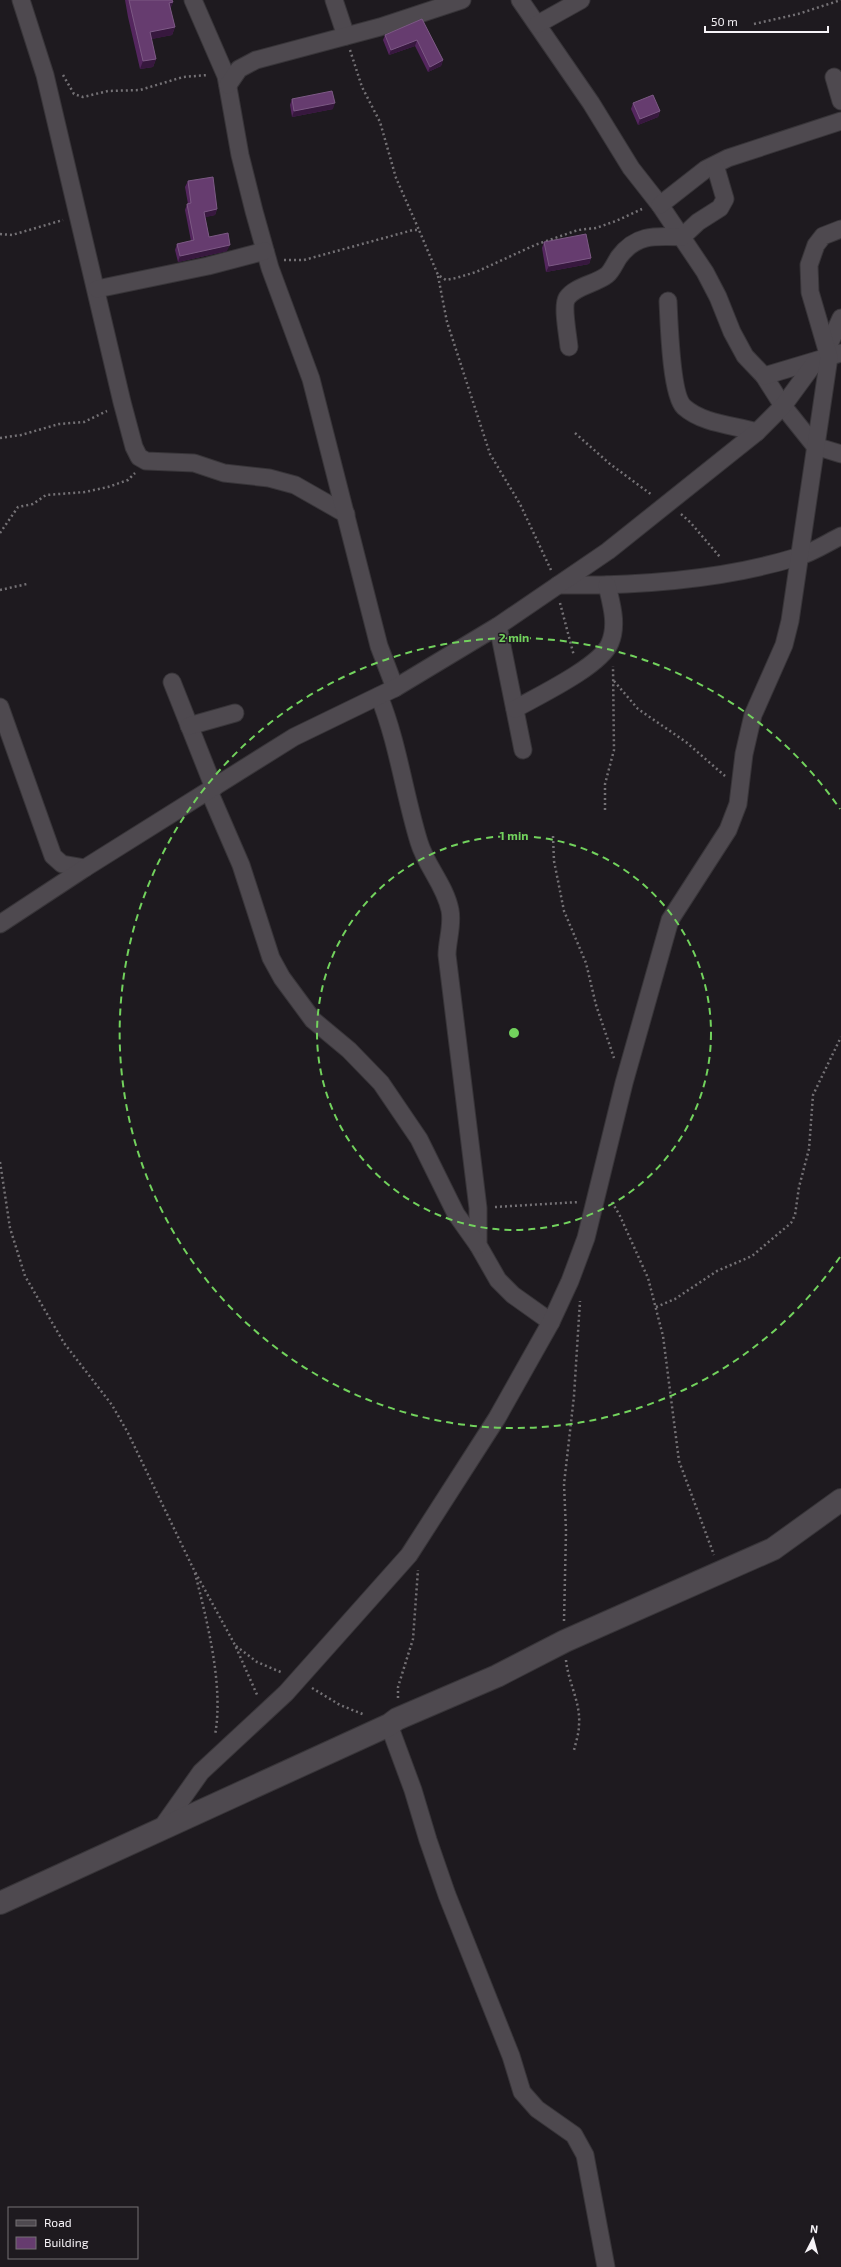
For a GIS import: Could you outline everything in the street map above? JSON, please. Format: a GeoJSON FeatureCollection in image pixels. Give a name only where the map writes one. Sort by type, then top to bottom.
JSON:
{"type":"FeatureCollection","features":[{"type":"Feature","properties":{"kind":"street"},"geometry":{"type":"LineString","coordinates":[[21,0],[45,75],[97,289],[122,402],[134,447],[139,457],[146,461],[194,463],[224,473],[269,478],[295,485],[346,514]]}},
{"type":"Feature","properties":{"kind":"street"},"geometry":{"type":"LineString","coordinates":[[193,0],[227,81],[240,155],[266,253],[311,379],[379,646],[395,688]]}},
{"type":"Feature","properties":{"kind":"street"},"geometry":{"type":"LineString","coordinates":[[334,0],[346,36]]}},
{"type":"Feature","properties":{"kind":"street"},"geometry":{"type":"LineString","coordinates":[[227,81],[238,69],[256,60],[380,27],[462,0]]}},
{"type":"Feature","properties":{"kind":"street"},"geometry":{"type":"LineString","coordinates":[[520,0],[538,24],[549,45],[591,103],[631,168],[658,203],[705,272],[718,297],[732,332],[745,356],[764,376],[783,406],[815,446],[841,454]]}},
{"type":"Feature","properties":{"kind":"street"},"geometry":{"type":"LineString","coordinates":[[538,24],[581,0]]}},
{"type":"Feature","properties":{"kind":"street"},"geometry":{"type":"LineString","coordinates":[[834,77],[841,101]]}},
{"type":"Feature","properties":{"kind":"street"},"geometry":{"type":"LineString","coordinates":[[658,203],[706,169],[739,153],[841,121]]}},
{"type":"Feature","properties":{"kind":"street"},"geometry":{"type":"LineString","coordinates":[[569,347],[565,305],[570,296],[608,274],[619,257],[631,243],[639,239],[659,236],[682,237],[698,222],[720,208],[725,199],[723,186],[715,165]]}},
{"type":"Feature","properties":{"kind":"street"},"geometry":{"type":"LineString","coordinates":[[828,355],[810,292],[809,265],[816,245],[824,236],[841,228]]}},
{"type":"Feature","properties":{"kind":"street"},"geometry":{"type":"LineString","coordinates":[[97,289],[266,253]]}},
{"type":"Feature","properties":{"kind":"street"},"geometry":{"type":"LineString","coordinates":[[668,301],[674,375],[676,389],[682,405],[691,412],[712,421],[757,432]]}},
{"type":"Feature","properties":{"kind":"street"},"geometry":{"type":"LineString","coordinates":[[158,1832],[210,1763],[224,1753],[298,1680],[409,1555],[497,1418],[551,1322],[570,1281],[586,1238],[596,1202],[624,1083],[670,920],[728,830],[738,804],[744,754],[753,715],[784,645],[790,621],[828,355],[841,318]]}},
{"type":"Feature","properties":{"kind":"street"},"geometry":{"type":"LineString","coordinates":[[764,376],[828,355]]}},
{"type":"Feature","properties":{"kind":"street"},"geometry":{"type":"LineString","coordinates":[[0,924],[85,868],[294,737],[395,688],[498,626],[608,551],[757,432],[783,406],[828,355]]}},
{"type":"Feature","properties":{"kind":"street"},"geometry":{"type":"LineString","coordinates":[[558,585],[607,585],[691,578],[731,572],[798,557],[841,536]]}},
{"type":"Feature","properties":{"kind":"street"},"geometry":{"type":"LineString","coordinates":[[515,709],[579,672],[606,650],[612,639],[613,617],[607,585]]}},
{"type":"Feature","properties":{"kind":"street"},"geometry":{"type":"LineString","coordinates":[[498,626],[523,750]]}},
{"type":"Feature","properties":{"kind":"street"},"geometry":{"type":"LineString","coordinates":[[172,682],[241,865],[272,958],[282,978],[313,1020],[349,1050],[381,1083],[419,1139],[456,1214],[478,1245],[498,1280],[513,1295],[551,1322]]}},
{"type":"Feature","properties":{"kind":"street"},"geometry":{"type":"LineString","coordinates":[[379,696],[391,726],[425,860],[442,888],[450,910],[451,922],[447,939],[446,955],[478,1208],[478,1245]]}},
{"type":"Feature","properties":{"kind":"street"},"geometry":{"type":"LineString","coordinates":[[0,707],[53,856],[62,864],[85,868]]}},
{"type":"Feature","properties":{"kind":"street"},"geometry":{"type":"LineString","coordinates":[[189,726],[235,712]]}},
{"type":"Feature","properties":{"kind":"street"},"geometry":{"type":"LineString","coordinates":[[0,1903],[158,1832],[393,1722],[497,1676],[565,1641],[772,1549],[841,1500]]}},
{"type":"Feature","properties":{"kind":"street"},"geometry":{"type":"LineString","coordinates":[[393,1722],[447,1895],[508,2049],[522,2092],[537,2109],[574,2135],[585,2155],[606,2267]]}},
{"type":"Feature","properties":{"kind":"path"},"geometry":{"type":"LineString","coordinates":[[754,24],[798,14],[841,0]]}},
{"type":"Feature","properties":{"kind":"path"},"geometry":{"type":"LineString","coordinates":[[346,36],[362,88],[380,122],[396,178],[438,275],[447,322],[490,454],[520,504],[558,585],[561,613],[579,672]]}},
{"type":"Feature","properties":{"kind":"path"},"geometry":{"type":"LineString","coordinates":[[61,70],[72,93],[83,97],[108,91],[140,90],[183,77],[227,81]]}},
{"type":"Feature","properties":{"kind":"path"},"geometry":{"type":"LineString","coordinates":[[438,275],[450,279],[476,272],[535,245],[578,230],[596,228],[658,203]]}},
{"type":"Feature","properties":{"kind":"path"},"geometry":{"type":"LineString","coordinates":[[0,234],[12,235],[54,222],[79,217]]}},
{"type":"Feature","properties":{"kind":"path"},"geometry":{"type":"LineString","coordinates":[[266,253],[287,261],[304,260],[413,230],[419,230]]}},
{"type":"Feature","properties":{"kind":"path"},"geometry":{"type":"LineString","coordinates":[[0,438],[21,436],[59,424],[84,422],[122,402]]}},
{"type":"Feature","properties":{"kind":"path"},"geometry":{"type":"LineString","coordinates":[[575,433],[610,464],[665,507],[682,514],[731,572]]}},
{"type":"Feature","properties":{"kind":"path"},"geometry":{"type":"LineString","coordinates":[[0,533],[18,507],[33,504],[46,495],[86,492],[122,483],[130,479],[146,461]]}},
{"type":"Feature","properties":{"kind":"path"},"geometry":{"type":"LineString","coordinates":[[0,590],[27,584]]}},
{"type":"Feature","properties":{"kind":"path"},"geometry":{"type":"LineString","coordinates":[[605,810],[605,784],[614,750],[614,680],[612,639]]}},
{"type":"Feature","properties":{"kind":"path"},"geometry":{"type":"LineString","coordinates":[[614,680],[638,709],[670,730],[705,757],[740,792]]}},
{"type":"Feature","properties":{"kind":"path"},"geometry":{"type":"LineString","coordinates":[[553,836],[554,860],[564,912],[586,963],[609,1046],[624,1083]]}},
{"type":"Feature","properties":{"kind":"path"},"geometry":{"type":"LineString","coordinates":[[656,1307],[675,1299],[718,1271],[752,1256],[766,1241],[791,1223],[795,1215],[801,1178],[809,1149],[813,1095],[841,1037]]}},
{"type":"Feature","properties":{"kind":"path"},"geometry":{"type":"LineString","coordinates":[[0,1162],[10,1228],[25,1276],[64,1343],[112,1405],[128,1433],[193,1568],[235,1645],[265,1714]]}},
{"type":"Feature","properties":{"kind":"path"},"geometry":{"type":"LineString","coordinates":[[601,1183],[620,1216],[648,1278],[663,1336],[682,1474],[706,1528],[720,1572]]}},
{"type":"Feature","properties":{"kind":"path"},"geometry":{"type":"LineString","coordinates":[[478,1208],[548,1202],[596,1202]]}},
{"type":"Feature","properties":{"kind":"path"},"geometry":{"type":"LineString","coordinates":[[574,1750],[579,1724],[578,1708],[567,1671],[565,1641],[566,1531],[564,1484],[578,1353],[580,1296]]}},
{"type":"Feature","properties":{"kind":"path"},"geometry":{"type":"LineString","coordinates":[[235,1645],[257,1662],[298,1680],[340,1705],[393,1722],[398,1687],[414,1633],[418,1565]]}},
{"type":"Feature","properties":{"kind":"path"},"geometry":{"type":"LineString","coordinates":[[193,1568],[208,1624],[215,1683],[217,1727],[210,1763]]}},
{"type":"Feature","properties":{"kind":"building"},"geometry":{"type":"Polygon","coordinates":[[[129,0],[172,0],[173,2],[169,3],[175,27],[150,32],[156,59],[143,61],[129,0]]]}},
{"type":"Feature","properties":{"kind":"building"},"geometry":{"type":"Polygon","coordinates":[[[422,19],[443,60],[430,67],[417,40],[391,50],[385,35],[422,19]]]}},
{"type":"Feature","properties":{"kind":"building"},"geometry":{"type":"Polygon","coordinates":[[[332,91],[335,103],[294,111],[292,99],[332,91]]]}},
{"type":"Feature","properties":{"kind":"building"},"geometry":{"type":"Polygon","coordinates":[[[653,95],[660,111],[640,119],[633,103],[653,95]]]}},
{"type":"Feature","properties":{"kind":"building"},"geometry":{"type":"Polygon","coordinates":[[[213,177],[217,209],[204,212],[209,237],[228,233],[230,245],[180,256],[177,244],[194,240],[187,204],[191,203],[188,181],[213,177]]]}},
{"type":"Feature","properties":{"kind":"building"},"geometry":{"type":"Polygon","coordinates":[[[586,234],[591,258],[549,266],[544,242],[586,234]]]}}]}
